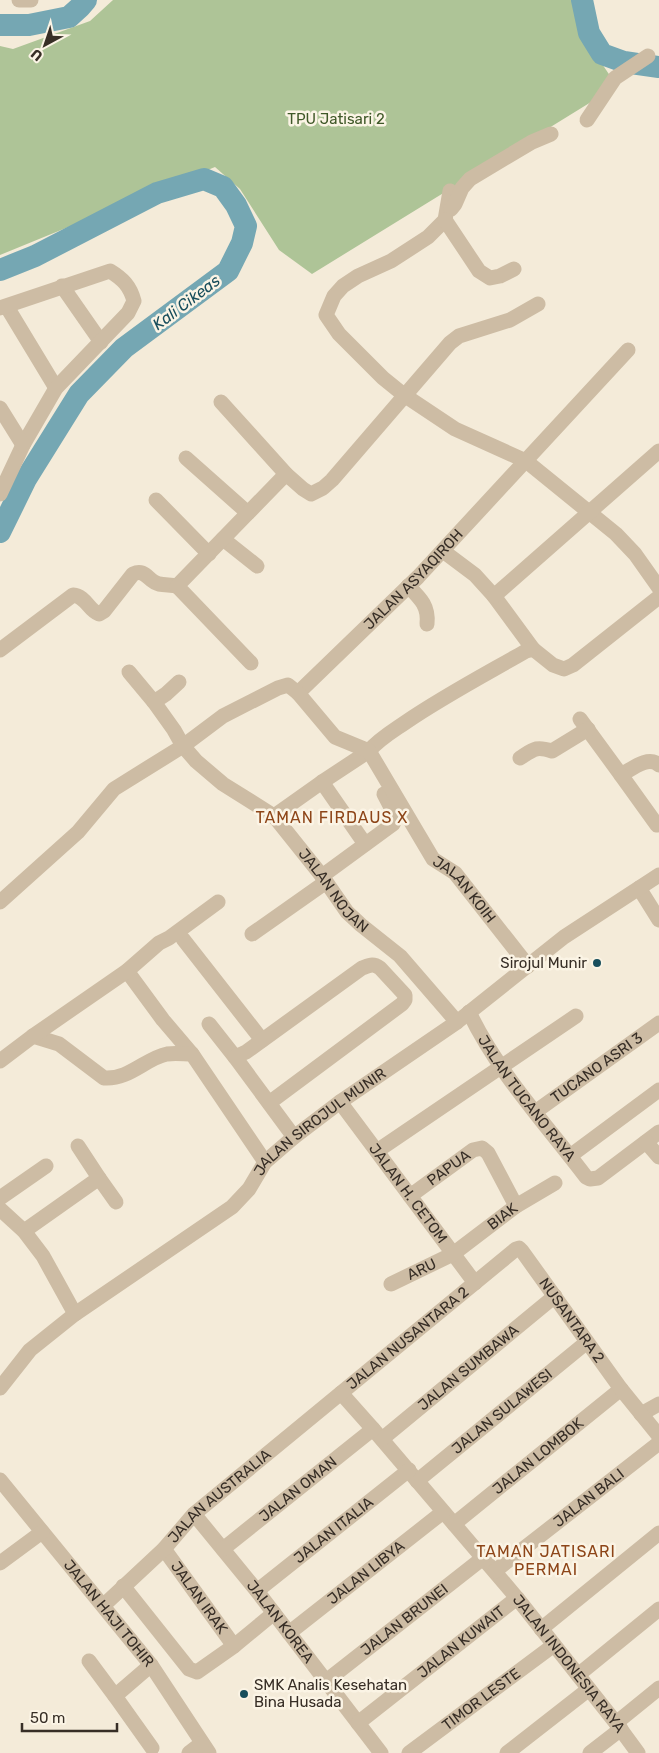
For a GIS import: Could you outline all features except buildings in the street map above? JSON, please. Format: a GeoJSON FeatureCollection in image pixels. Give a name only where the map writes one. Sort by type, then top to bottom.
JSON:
{"type":"FeatureCollection","features":[{"type":"Feature","properties":{"kind":"street"},"geometry":{"type":"LineString","coordinates":[[19,0],[30,0]]}},
{"type":"Feature","properties":{"kind":"street"},"geometry":{"type":"LineString","coordinates":[[587,120],[615,78],[648,56]]}},
{"type":"Feature","properties":{"kind":"street"},"geometry":{"type":"LineString","coordinates":[[443,551],[475,575],[494,596],[533,649],[553,665],[564,669],[573,665],[659,589],[635,554],[616,534],[590,512],[526,461],[455,430],[404,395],[383,378],[339,334],[326,315],[334,296],[343,286],[358,276],[391,261],[428,237],[453,208],[462,188],[470,179],[532,142],[551,134]]}},
{"type":"Feature","properties":{"kind":"street"},"geometry":{"type":"LineString","coordinates":[[450,191],[445,216],[479,271],[490,278],[500,276],[514,268]]}},
{"type":"Feature","properties":{"kind":"street"},"geometry":{"type":"LineString","coordinates":[[0,494],[24,445],[56,388],[128,313],[134,301],[131,289],[122,279],[110,271],[4,307],[56,388]]}},
{"type":"Feature","properties":{"kind":"street"},"geometry":{"type":"LineString","coordinates":[[62,286],[101,342]]}},
{"type":"Feature","properties":{"kind":"street"},"geometry":{"type":"LineString","coordinates":[[221,402],[286,474],[311,494],[324,488],[332,480],[450,343],[459,336],[510,320],[538,304]]}},
{"type":"Feature","properties":{"kind":"street","name":"JALAN ASYAQIROH"},"geometry":{"type":"LineString","coordinates":[[298,693],[443,551],[628,350]]}},
{"type":"Feature","properties":{"kind":"street"},"geometry":{"type":"LineString","coordinates":[[0,408],[24,445]]}},
{"type":"Feature","properties":{"kind":"street"},"geometry":{"type":"LineString","coordinates":[[494,596],[659,451]]}},
{"type":"Feature","properties":{"kind":"street"},"geometry":{"type":"LineString","coordinates":[[186,458],[248,512]]}},
{"type":"Feature","properties":{"kind":"street"},"geometry":{"type":"LineString","coordinates":[[177,586],[286,474]]}},
{"type":"Feature","properties":{"kind":"street"},"geometry":{"type":"LineString","coordinates":[[156,500],[209,554]]}},
{"type":"Feature","properties":{"kind":"street"},"geometry":{"type":"LineString","coordinates":[[223,539],[257,566]]}},
{"type":"Feature","properties":{"kind":"street"},"geometry":{"type":"LineString","coordinates":[[0,650],[73,595],[82,597],[93,612],[99,614],[104,611],[133,574],[143,572],[156,583],[177,586],[251,663]]}},
{"type":"Feature","properties":{"kind":"street"},"geometry":{"type":"LineString","coordinates":[[408,586],[425,604],[426,624]]}},
{"type":"Feature","properties":{"kind":"street"},"geometry":{"type":"LineString","coordinates":[[274,816],[428,707],[526,651],[533,649]]}},
{"type":"Feature","properties":{"kind":"street","name":"JALAN NOJAN"},"geometry":{"type":"LineString","coordinates":[[129,672],[154,702],[183,746],[196,761],[223,784],[274,816],[324,879],[347,912],[400,956],[456,1022]]}},
{"type":"Feature","properties":{"kind":"street"},"geometry":{"type":"LineString","coordinates":[[154,702],[179,682]]}},
{"type":"Feature","properties":{"kind":"street"},"geometry":{"type":"LineString","coordinates":[[0,902],[78,832],[114,789],[183,746],[223,716],[278,688],[288,685],[298,693],[335,737],[364,754],[396,817],[393,824],[252,934]]}},
{"type":"Feature","properties":{"kind":"street"},"geometry":{"type":"LineString","coordinates":[[520,758],[540,747],[552,751],[584,724],[657,824]]}},
{"type":"Feature","properties":{"kind":"street","name":"JALAN KOIH"},"geometry":{"type":"LineString","coordinates":[[364,754],[433,859],[455,873],[528,966]]}},
{"type":"Feature","properties":{"kind":"street"},"geometry":{"type":"LineString","coordinates":[[621,775],[648,760],[659,765]]}},
{"type":"Feature","properties":{"kind":"street"},"geometry":{"type":"LineString","coordinates":[[322,782],[365,844]]}},
{"type":"Feature","properties":{"kind":"street","name":"JALAN SIROJUL MUNIR"},"geometry":{"type":"LineString","coordinates":[[0,1388],[30,1350],[75,1314],[232,1207],[249,1189],[265,1162],[340,1102],[456,1022],[564,937],[659,875]]}},
{"type":"Feature","properties":{"kind":"street"},"geometry":{"type":"LineString","coordinates":[[639,888],[659,920]]}},
{"type":"Feature","properties":{"kind":"street"},"geometry":{"type":"LineString","coordinates":[[0,1062],[33,1036],[127,970],[159,943],[169,938],[218,902]]}},
{"type":"Feature","properties":{"kind":"street"},"geometry":{"type":"LineString","coordinates":[[183,939],[262,1040]]}},
{"type":"Feature","properties":{"kind":"street"},"geometry":{"type":"LineString","coordinates":[[235,1058],[362,968],[370,965],[376,965],[380,968],[405,995],[405,1000],[402,1004],[269,1103]]}},
{"type":"Feature","properties":{"kind":"street"},"geometry":{"type":"LineString","coordinates":[[127,970],[163,1020],[192,1054],[265,1162]]}},
{"type":"Feature","properties":{"kind":"street","name":"JALAN TUCANO RAYA"},"geometry":{"type":"LineString","coordinates":[[469,1012],[501,1066],[586,1177],[590,1179],[598,1178],[646,1142]]}},
{"type":"Feature","properties":{"kind":"street"},"geometry":{"type":"LineString","coordinates":[[377,1151],[576,1016]]}},
{"type":"Feature","properties":{"kind":"street","name":"TUCANO ASRI 3"},"geometry":{"type":"LineString","coordinates":[[535,1112],[659,1023]]}},
{"type":"Feature","properties":{"kind":"street"},"geometry":{"type":"LineString","coordinates":[[209,1024],[294,1138]]}},
{"type":"Feature","properties":{"kind":"street"},"geometry":{"type":"LineString","coordinates":[[33,1036],[59,1044],[104,1078],[112,1079],[166,1054],[192,1054]]}},
{"type":"Feature","properties":{"kind":"street"},"geometry":{"type":"LineString","coordinates":[[570,1156],[659,1090]]}},
{"type":"Feature","properties":{"kind":"street","name":"JALAN H. CETOM"},"geometry":{"type":"LineString","coordinates":[[340,1102],[475,1283]]}},
{"type":"Feature","properties":{"kind":"street"},"geometry":{"type":"LineString","coordinates":[[659,1132],[646,1142],[659,1157]]}},
{"type":"Feature","properties":{"kind":"street"},"geometry":{"type":"LineString","coordinates":[[78,1146],[116,1202]]}},
{"type":"Feature","properties":{"kind":"street","name":"PAPUA"},"geometry":{"type":"LineString","coordinates":[[410,1196],[473,1150],[482,1148],[488,1153],[516,1206]]}},
{"type":"Feature","properties":{"kind":"street"},"geometry":{"type":"LineString","coordinates":[[0,1198],[46,1166]]}},
{"type":"Feature","properties":{"kind":"street"},"geometry":{"type":"LineString","coordinates":[[24,1231],[99,1178]]}},
{"type":"Feature","properties":{"kind":"street","name":"BIAK"},"geometry":{"type":"LineString","coordinates":[[453,1254],[516,1206],[555,1183]]}},
{"type":"Feature","properties":{"kind":"street"},"geometry":{"type":"LineString","coordinates":[[0,1210],[24,1231],[43,1256],[75,1314]]}},
{"type":"Feature","properties":{"kind":"street","name":"NUSANTARA 2"},"geometry":{"type":"LineString","coordinates":[[475,1283],[519,1248],[621,1389],[659,1436]]}},
{"type":"Feature","properties":{"kind":"street","name":"ARU"},"geometry":{"type":"LineString","coordinates":[[391,1284],[453,1254]]}},
{"type":"Feature","properties":{"kind":"street","name":"JALAN NUSANTARA 2"},"geometry":{"type":"LineString","coordinates":[[341,1393],[475,1283]]}},
{"type":"Feature","properties":{"kind":"street","name":"JALAN SUMBAWA"},"geometry":{"type":"LineString","coordinates":[[378,1434],[555,1296]]}},
{"type":"Feature","properties":{"kind":"street","name":"JALAN SULAWESI"},"geometry":{"type":"LineString","coordinates":[[413,1475],[587,1342]]}},
{"type":"Feature","properties":{"kind":"street","name":"JALAN LOMBOK"},"geometry":{"type":"LineString","coordinates":[[454,1524],[621,1389]]}},
{"type":"Feature","properties":{"kind":"street","name":"JALAN INDONESIA RAYA"},"geometry":{"type":"LineString","coordinates":[[341,1393],[495,1571],[619,1726],[638,1753]]}},
{"type":"Feature","properties":{"kind":"street","name":"JALAN AUSTRALIA"},"geometry":{"type":"LineString","coordinates":[[104,1606],[164,1549],[194,1514],[341,1393]]}},
{"type":"Feature","properties":{"kind":"street"},"geometry":{"type":"LineString","coordinates":[[641,1414],[659,1404]]}},
{"type":"Feature","properties":{"kind":"street","name":"JALAN OMAN"},"geometry":{"type":"LineString","coordinates":[[223,1550],[378,1434]]}},
{"type":"Feature","properties":{"kind":"street","name":"JALAN BALI"},"geometry":{"type":"LineString","coordinates":[[495,1571],[659,1443]]}},
{"type":"Feature","properties":{"kind":"street","name":"JALAN ITALIA"},"geometry":{"type":"LineString","coordinates":[[257,1591],[413,1475]]}},
{"type":"Feature","properties":{"kind":"street","name":"JALAN HAJI TOHIR"},"geometry":{"type":"LineString","coordinates":[[0,1480],[151,1665],[206,1748]]}},
{"type":"Feature","properties":{"kind":"street","name":"JALAN LIBYA"},"geometry":{"type":"LineString","coordinates":[[289,1633],[443,1512]]}},
{"type":"Feature","properties":{"kind":"street","name":"JALAN KOREA"},"geometry":{"type":"LineString","coordinates":[[194,1514],[257,1591],[325,1682],[382,1753]]}},
{"type":"Feature","properties":{"kind":"street"},"geometry":{"type":"LineString","coordinates":[[0,1563],[42,1532]]}},
{"type":"Feature","properties":{"kind":"street"},"geometry":{"type":"LineString","coordinates":[[541,1628],[659,1533]]}},
{"type":"Feature","properties":{"kind":"street","name":"JALAN IRAK"},"geometry":{"type":"LineString","coordinates":[[164,1549],[234,1646]]}},
{"type":"Feature","properties":{"kind":"street","name":"JALAN BRUNEI"},"geometry":{"type":"LineString","coordinates":[[325,1682],[483,1558]]}},
{"type":"Feature","properties":{"kind":"street"},"geometry":{"type":"LineString","coordinates":[[123,1586],[192,1671],[197,1672],[234,1646],[274,1613]]}},
{"type":"Feature","properties":{"kind":"street","name":"JALAN KUWAIT"},"geometry":{"type":"LineString","coordinates":[[358,1723],[517,1598]]}},
{"type":"Feature","properties":{"kind":"street"},"geometry":{"type":"LineString","coordinates":[[578,1675],[659,1609]]}},
{"type":"Feature","properties":{"kind":"street","name":"TIMOR LESTE"},"geometry":{"type":"LineString","coordinates":[[409,1753],[554,1645]]}},
{"type":"Feature","properties":{"kind":"street"},"geometry":{"type":"LineString","coordinates":[[89,1661],[152,1748]]}},
{"type":"Feature","properties":{"kind":"street"},"geometry":{"type":"LineString","coordinates":[[115,1696],[151,1665]]}},
{"type":"Feature","properties":{"kind":"street"},"geometry":{"type":"LineString","coordinates":[[590,1753],[659,1688]]}},
{"type":"Feature","properties":{"kind":"street"},"geometry":{"type":"LineString","coordinates":[[507,1753],[589,1689]]}},
{"type":"Feature","properties":{"kind":"street"},"geometry":{"type":"LineString","coordinates":[[189,1753],[206,1748]]}},
{"type":"Feature","properties":{"kind":"green space","name":"TPU Jatisari 2"},"geometry":{"type":"Polygon","coordinates":[[[113,0],[575,0],[579,30],[617,86],[312,274],[279,250],[240,189],[215,167],[0,255],[0,46],[13,49],[90,21],[113,0]]]}},
{"type":"Feature","properties":{"kind":"waterway","name":"Kali Cikeas"},"geometry":{"type":"LineString","coordinates":[[0,25],[29,25],[69,17],[86,0]]}},
{"type":"Feature","properties":{"kind":"waterway","name":"Kali Cikeas"},"geometry":{"type":"LineString","coordinates":[[582,0],[589,33],[602,54],[624,62],[659,67]]}},
{"type":"Feature","properties":{"kind":"waterway","name":"Kali Cikeas"},"geometry":{"type":"LineString","coordinates":[[0,270],[35,256],[157,193],[204,179],[223,187],[236,205],[246,226],[242,243],[228,271],[124,348],[79,394],[26,479],[0,532]]}},
{"type":"Feature","properties":{"kind":"place","name":"Sirojul Munir"},"geometry":{"type":"Point","coordinates":[597,963]}},
{"type":"Feature","properties":{"kind":"place","name":"SMK Analis Kesehatan Bina Husada"},"geometry":{"type":"Point","coordinates":[244,1694]}},
{"type":"Feature","properties":{"kind":"district","name":"TAMAN FIRDAUS X"},"geometry":{"type":"Point","coordinates":[332,817]}},
{"type":"Feature","properties":{"kind":"district","name":"TAMAN JATISARI PERMAI"},"geometry":{"type":"Point","coordinates":[546,1560]}}]}
